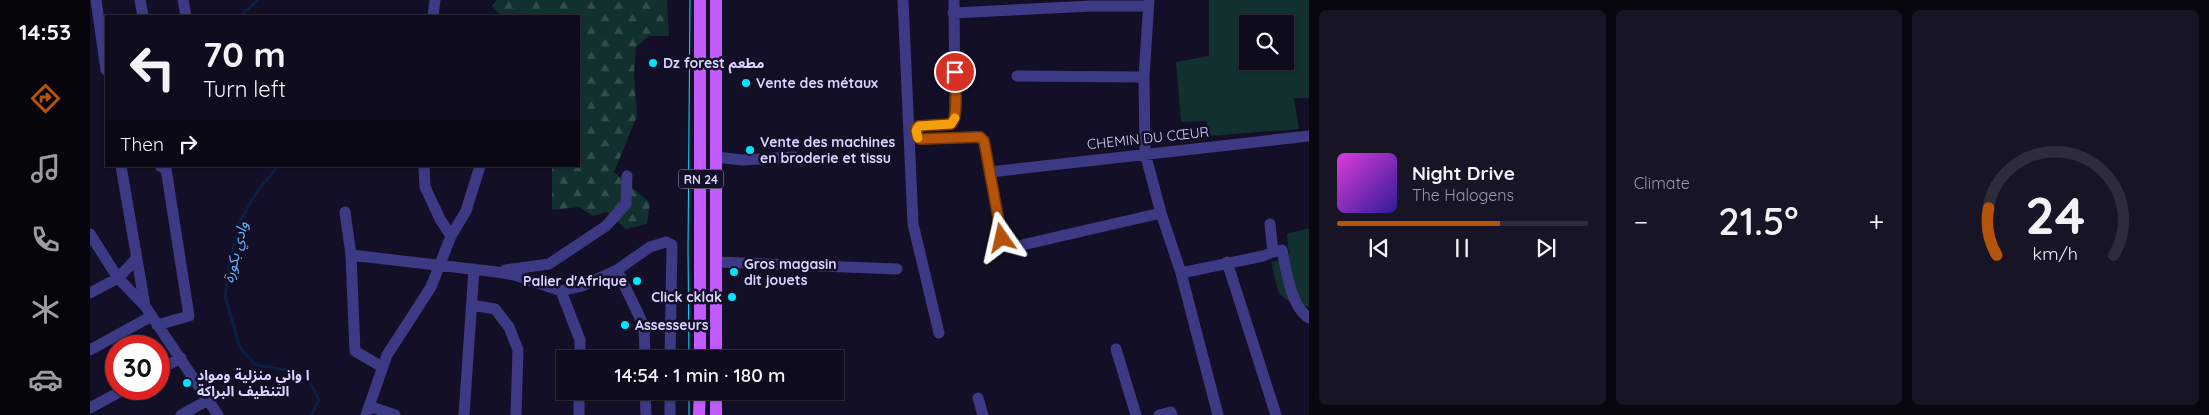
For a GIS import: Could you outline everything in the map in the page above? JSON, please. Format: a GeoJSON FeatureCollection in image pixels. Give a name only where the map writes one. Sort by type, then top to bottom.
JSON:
{"type":"FeatureCollection","features":[{"type":"Feature","properties":{"kind":"main road","name":"RN 24"},"geometry":{"type":"LineString","coordinates":[[700,0],[700,350]]}},
{"type":"Feature","properties":{"kind":"main road","name":"RN 24"},"geometry":{"type":"LineString","coordinates":[[716,0],[716,350]]}},
{"type":"Feature","properties":{"kind":"main road"},"geometry":{"type":"LineString","coordinates":[[699,415],[700,400]]}},
{"type":"Feature","properties":{"kind":"main road"},"geometry":{"type":"LineString","coordinates":[[716,400],[716,415]]}},
{"type":"Feature","properties":{"kind":"street"},"geometry":{"type":"LineString","coordinates":[[96,0],[105,63]]}},
{"type":"Feature","properties":{"kind":"street"},"geometry":{"type":"LineString","coordinates":[[140,0],[143,15]]}},
{"type":"Feature","properties":{"kind":"street"},"geometry":{"type":"LineString","coordinates":[[183,0],[186,15]]}},
{"type":"Feature","properties":{"kind":"street"},"geometry":{"type":"LineString","coordinates":[[433,15],[435,0]]}},
{"type":"Feature","properties":{"kind":"street"},"geometry":{"type":"LineString","coordinates":[[903,0],[913,224],[939,333]]}},
{"type":"Feature","properties":{"kind":"street"},"geometry":{"type":"LineString","coordinates":[[954,0],[955,118],[951,124],[919,126],[916,128],[917,136],[920,139],[929,140],[980,137],[984,141],[1002,238],[1009,248],[1160,213]]}},
{"type":"Feature","properties":{"kind":"street"},"geometry":{"type":"LineString","coordinates":[[953,13],[1148,3],[1144,77],[1145,153],[1160,213],[1181,273],[1218,415]]}},
{"type":"Feature","properties":{"kind":"street"},"geometry":{"type":"LineString","coordinates":[[1017,76],[1144,77]]}},
{"type":"Feature","properties":{"kind":"street","name":"CHEMIN DU CŒUR"},"geometry":{"type":"LineString","coordinates":[[990,172],[1309,136]]}},
{"type":"Feature","properties":{"kind":"street"},"geometry":{"type":"LineString","coordinates":[[716,157],[742,160],[794,158]]}},
{"type":"Feature","properties":{"kind":"street"},"geometry":{"type":"LineString","coordinates":[[121,167],[144,306]]}},
{"type":"Feature","properties":{"kind":"street"},"geometry":{"type":"LineString","coordinates":[[90,350],[154,322],[189,316],[166,167]]}},
{"type":"Feature","properties":{"kind":"street"},"geometry":{"type":"LineString","coordinates":[[424,167],[426,187],[440,219],[451,236]]}},
{"type":"Feature","properties":{"kind":"street"},"geometry":{"type":"LineString","coordinates":[[395,415],[367,410],[387,355],[431,287],[451,236],[466,211],[480,167]]}},
{"type":"Feature","properties":{"kind":"street"},"geometry":{"type":"LineString","coordinates":[[497,272],[548,264],[606,226],[626,204],[627,176]]}},
{"type":"Feature","properties":{"kind":"street"},"geometry":{"type":"LineString","coordinates":[[346,212],[351,255],[355,351],[382,367]]}},
{"type":"Feature","properties":{"kind":"street"},"geometry":{"type":"LineString","coordinates":[[1270,224],[1273,252]]}},
{"type":"Feature","properties":{"kind":"street"},"geometry":{"type":"LineString","coordinates":[[90,236],[118,278],[144,306],[218,415]]}},
{"type":"Feature","properties":{"kind":"street"},"geometry":{"type":"LineString","coordinates":[[351,255],[515,275],[561,291],[582,286],[617,270],[650,247],[666,242],[672,245],[670,350]]}},
{"type":"Feature","properties":{"kind":"street"},"geometry":{"type":"LineString","coordinates":[[1181,273],[1263,256],[1282,250],[1291,291],[1303,314],[1309,318]]}},
{"type":"Feature","properties":{"kind":"street"},"geometry":{"type":"LineString","coordinates":[[90,294],[118,278],[136,259]]}},
{"type":"Feature","properties":{"kind":"street"},"geometry":{"type":"LineString","coordinates":[[716,262],[897,269]]}},
{"type":"Feature","properties":{"kind":"street"},"geometry":{"type":"LineString","coordinates":[[1227,262],[1276,415]]}},
{"type":"Feature","properties":{"kind":"street"},"geometry":{"type":"LineString","coordinates":[[464,415],[474,269]]}},
{"type":"Feature","properties":{"kind":"street"},"geometry":{"type":"LineString","coordinates":[[617,270],[644,326],[645,350]]}},
{"type":"Feature","properties":{"kind":"street"},"geometry":{"type":"LineString","coordinates":[[561,291],[580,340],[580,350]]}},
{"type":"Feature","properties":{"kind":"street"},"geometry":{"type":"LineString","coordinates":[[472,305],[495,309],[509,327],[518,350],[516,415]]}},
{"type":"Feature","properties":{"kind":"street"},"geometry":{"type":"LineString","coordinates":[[1116,349],[1136,415]]}},
{"type":"Feature","properties":{"kind":"street"},"geometry":{"type":"LineString","coordinates":[[170,364],[181,358]]}},
{"type":"Feature","properties":{"kind":"street"},"geometry":{"type":"LineString","coordinates":[[978,398],[982,415]]}},
{"type":"Feature","properties":{"kind":"street"},"geometry":{"type":"LineString","coordinates":[[90,408],[105,400]]}},
{"type":"Feature","properties":{"kind":"street"},"geometry":{"type":"LineString","coordinates":[[181,415],[208,400]]}},
{"type":"Feature","properties":{"kind":"street"},"geometry":{"type":"LineString","coordinates":[[579,415],[580,400]]}},
{"type":"Feature","properties":{"kind":"street"},"geometry":{"type":"LineString","coordinates":[[646,400],[646,415]]}},
{"type":"Feature","properties":{"kind":"street"},"geometry":{"type":"LineString","coordinates":[[670,400],[670,415]]}},
{"type":"Feature","properties":{"kind":"street"},"geometry":{"type":"LineString","coordinates":[[1159,415],[1171,412],[1172,415]]}},
{"type":"Feature","properties":{"kind":"green space"},"geometry":{"type":"Polygon","coordinates":[[[497,0],[667,0],[669,36],[649,36],[636,47],[634,75],[637,116],[614,172],[650,203],[647,224],[626,229],[606,212],[593,216],[579,207],[552,210],[552,167],[580,167],[580,15],[501,15],[492,6],[497,0]]]}},
{"type":"Feature","properties":{"kind":"green space"},"geometry":{"type":"Polygon","coordinates":[[[1209,0],[1309,0],[1309,98],[1294,98],[1299,129],[1208,136],[1207,121],[1181,122],[1176,62],[1209,56],[1209,0]]]}},
{"type":"Feature","properties":{"kind":"green space"},"geometry":{"type":"Polygon","coordinates":[[[1309,228],[1309,307],[1289,301],[1280,294],[1271,262],[1289,258],[1287,234],[1309,228]]]}},
{"type":"Feature","properties":{"kind":"waterway","name":"وادي بكورة"},"geometry":{"type":"LineString","coordinates":[[241,15],[258,0]]}},
{"type":"Feature","properties":{"kind":"waterway","name":"وادي بكورة"},"geometry":{"type":"LineString","coordinates":[[277,167],[256,193],[242,218],[230,260],[225,296],[240,348],[256,365],[294,371],[308,379],[319,400],[311,415]]}},
{"type":"Feature","properties":{"kind":"tram line"},"geometry":{"type":"LineString","coordinates":[[689,350],[690,0]]}},
{"type":"Feature","properties":{"kind":"tram line"},"geometry":{"type":"LineString","coordinates":[[689,400],[689,415]]}},
{"type":"Feature","properties":{"kind":"slow traffic"},"geometry":{"type":"LineString","coordinates":[[918,138],[916,128],[919,126],[951,124],[955,118]]}},
{"type":"Feature","properties":{"kind":"place","name":"Dz forest مطعم"},"geometry":{"type":"Point","coordinates":[653,63]}},
{"type":"Feature","properties":{"kind":"place","name":"Vente des métaux"},"geometry":{"type":"Point","coordinates":[746,83]}},
{"type":"Feature","properties":{"kind":"place","name":"Vente des machines en broderie et tissu"},"geometry":{"type":"Point","coordinates":[750,150]}},
{"type":"Feature","properties":{"kind":"place","name":"Gros magasin dit jouets"},"geometry":{"type":"Point","coordinates":[734,272]}},
{"type":"Feature","properties":{"kind":"place","name":"Palier d'Afrique"},"geometry":{"type":"Point","coordinates":[637,281]}},
{"type":"Feature","properties":{"kind":"place","name":"Click cklak"},"geometry":{"type":"Point","coordinates":[732,297]}},
{"type":"Feature","properties":{"kind":"place","name":"Assesseurs"},"geometry":{"type":"Point","coordinates":[625,325]}},
{"type":"Feature","properties":{"kind":"place","name":"ا واني منزلية ومواد التنظيف البراكة"},"geometry":{"type":"Point","coordinates":[187,383]}},
{"type":"Feature","properties":{"kind":"route"},"geometry":{"type":"LineString","coordinates":[[955,72],[956,112],[954,121],[951,124],[919,126],[916,128],[917,136],[920,139],[929,140],[980,137],[984,141],[1002,238]]}}]}
